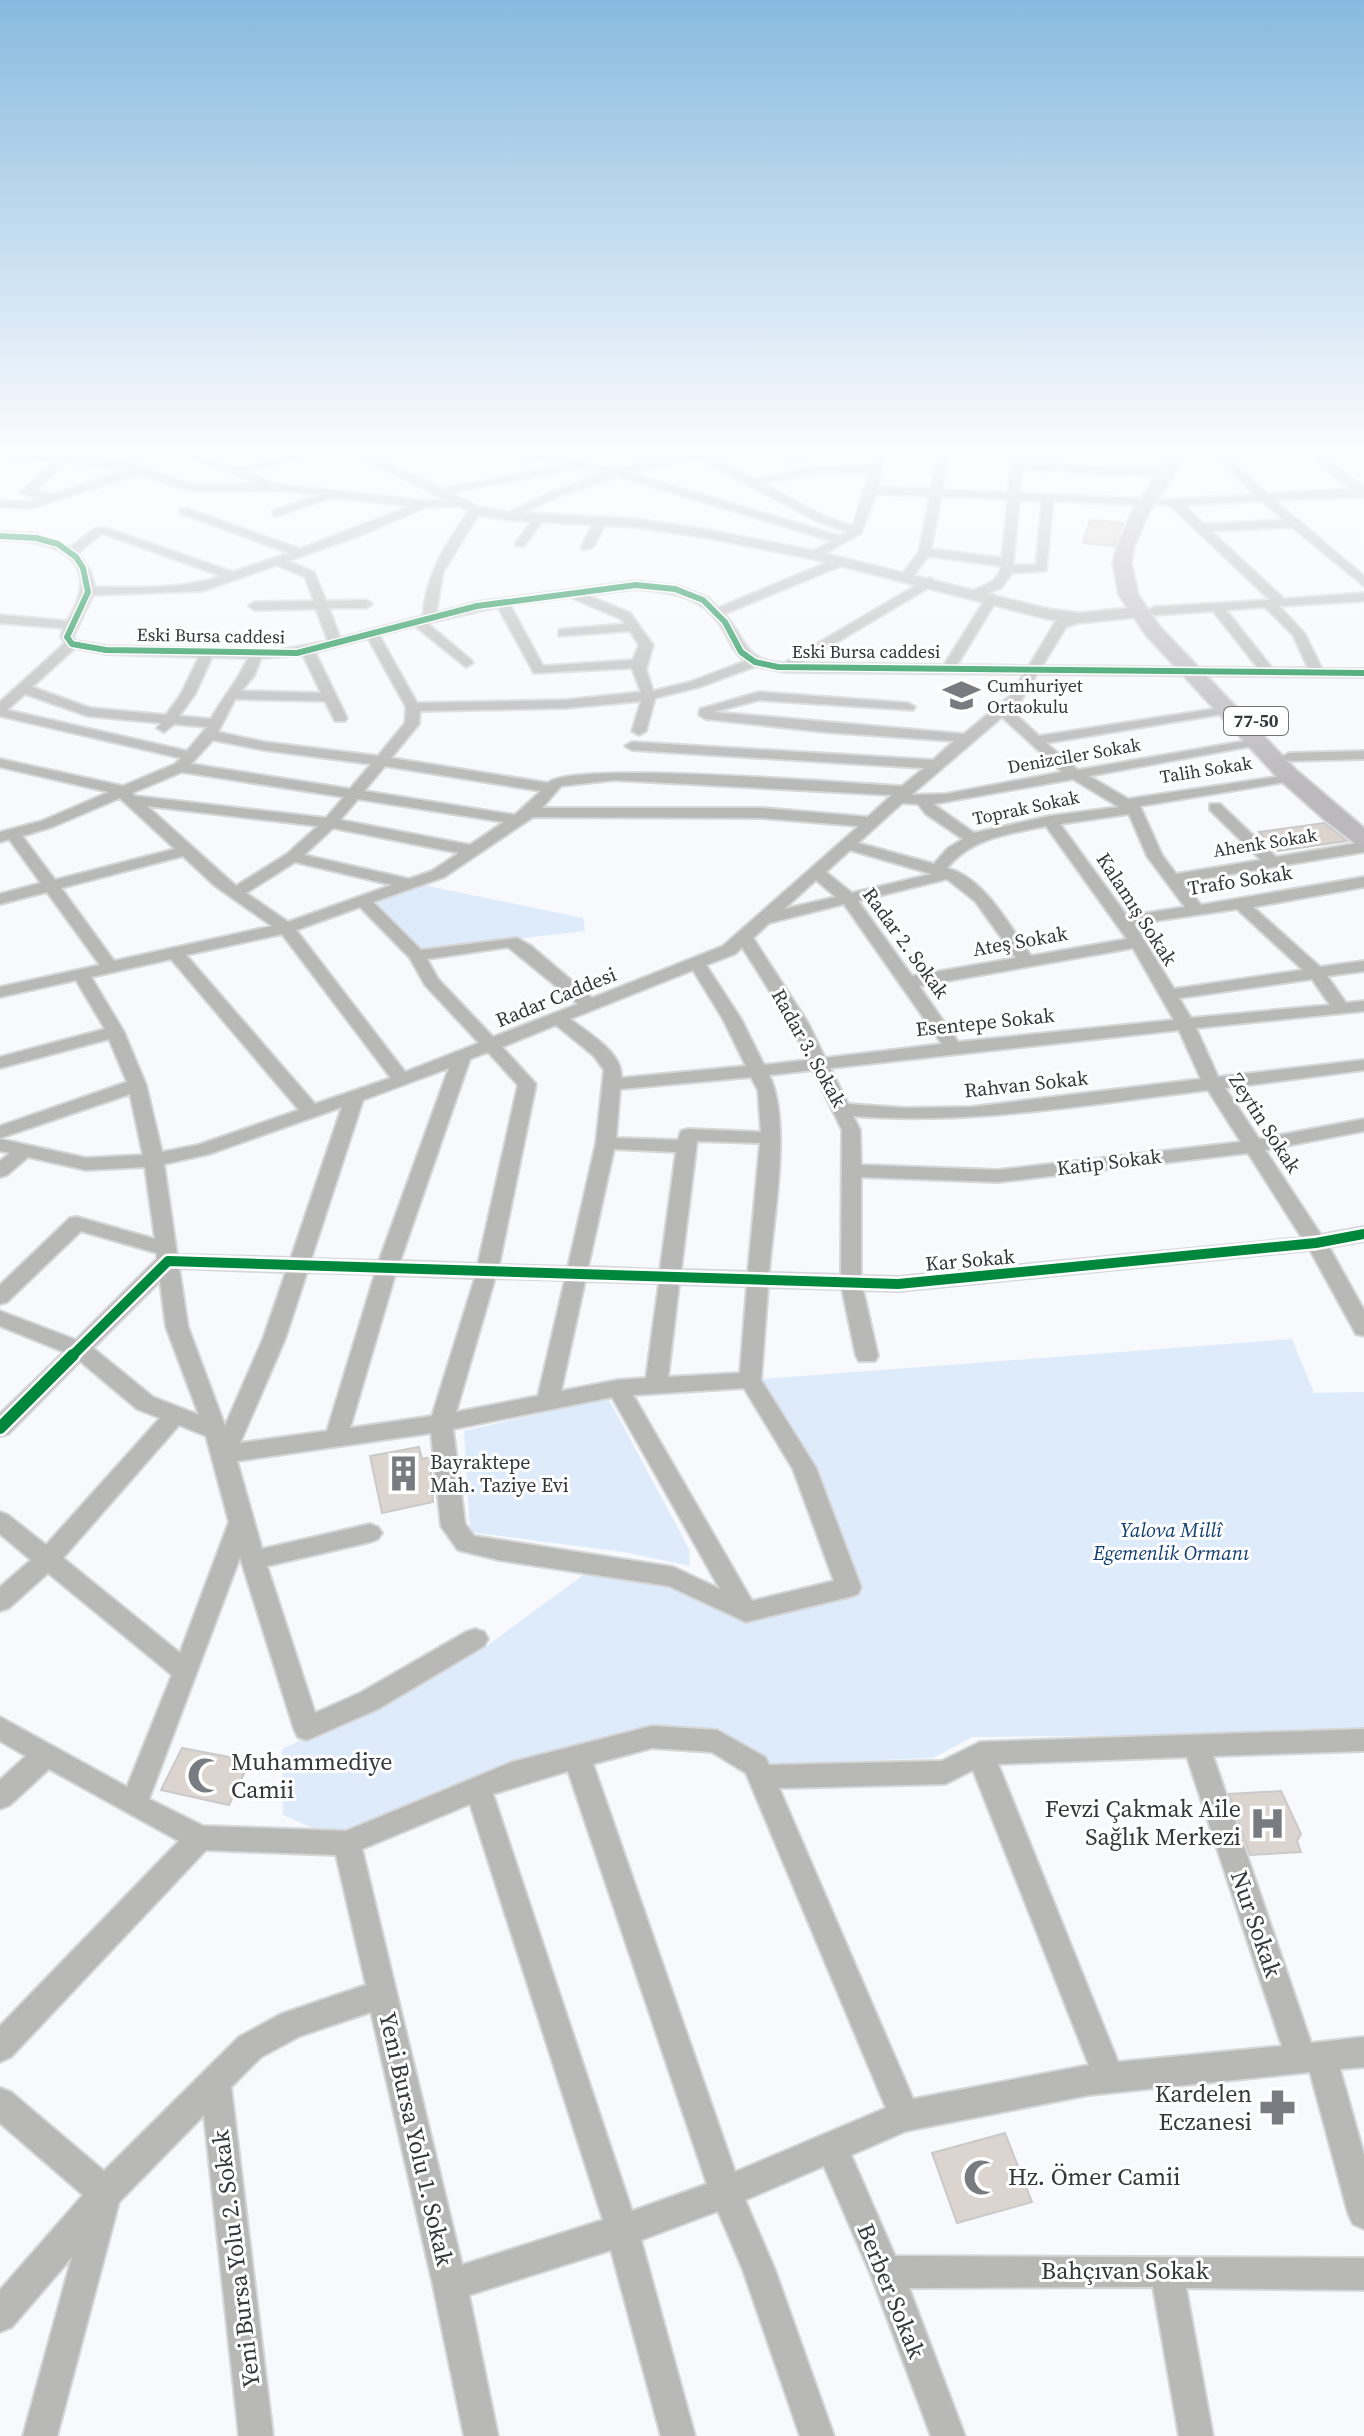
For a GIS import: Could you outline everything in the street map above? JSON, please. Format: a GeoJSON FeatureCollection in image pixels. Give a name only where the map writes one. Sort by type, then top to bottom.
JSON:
{"type":"FeatureCollection","features":[{"type":"Feature","properties":{"kind":"main road","name":"77-50"},"geometry":{"type":"LineString","coordinates":[[1125,565],[1124,581],[1147,612],[1290,767],[1364,839]]}},
{"type":"Feature","properties":{"kind":"main road","name":"77-50"},"geometry":{"type":"LineString","coordinates":[[1201,670],[1228,709],[1257,741],[1364,823]]}},
{"type":"Feature","properties":{"kind":"street"},"geometry":{"type":"LineString","coordinates":[[0,710],[72,644],[67,637],[89,591],[81,565]]}},
{"type":"Feature","properties":{"kind":"street"},"geometry":{"type":"LineString","coordinates":[[201,565],[233,576]]}},
{"type":"Feature","properties":{"kind":"street"},"geometry":{"type":"LineString","coordinates":[[89,591],[182,590],[267,565]]}},
{"type":"Feature","properties":{"kind":"street"},"geometry":{"type":"LineString","coordinates":[[286,565],[310,575],[335,642]]}},
{"type":"Feature","properties":{"kind":"street"},"geometry":{"type":"LineString","coordinates":[[440,565],[429,590],[422,618],[466,663]]}},
{"type":"Feature","properties":{"kind":"street"},"geometry":{"type":"LineString","coordinates":[[755,662],[741,652],[718,612],[833,565]]}},
{"type":"Feature","properties":{"kind":"street"},"geometry":{"type":"LineString","coordinates":[[851,565],[1048,614],[1079,618],[1359,598],[1364,608]]}},
{"type":"Feature","properties":{"kind":"street"},"geometry":{"type":"LineString","coordinates":[[906,577],[915,565]]}},
{"type":"Feature","properties":{"kind":"street"},"geometry":{"type":"LineString","coordinates":[[1000,565],[1042,568],[1042,565]]}},
{"type":"Feature","properties":{"kind":"street"},"geometry":{"type":"LineString","coordinates":[[1237,565],[1306,642],[1316,672]]}},
{"type":"Feature","properties":{"kind":"street"},"geometry":{"type":"LineString","coordinates":[[1343,565],[1364,582]]}},
{"type":"Feature","properties":{"kind":"street"},"geometry":{"type":"LineString","coordinates":[[976,594],[997,585],[1008,566]]}},
{"type":"Feature","properties":{"kind":"street"},"geometry":{"type":"LineString","coordinates":[[785,668],[929,582]]}},
{"type":"Feature","properties":{"kind":"street","name":"Eski Bursa caddesi"},"geometry":{"type":"LineString","coordinates":[[72,644],[106,650],[207,653],[256,654],[307,650],[422,618],[502,603],[636,585],[658,586],[692,595],[718,612]]}},
{"type":"Feature","properties":{"kind":"street"},"geometry":{"type":"LineString","coordinates":[[570,593],[626,616],[646,645],[638,664],[640,680],[649,695],[639,731]]}},
{"type":"Feature","properties":{"kind":"street"},"geometry":{"type":"LineString","coordinates":[[948,669],[992,598]]}},
{"type":"Feature","properties":{"kind":"street"},"geometry":{"type":"LineString","coordinates":[[502,603],[539,670],[638,664]]}},
{"type":"Feature","properties":{"kind":"street"},"geometry":{"type":"LineString","coordinates":[[255,606],[366,604]]}},
{"type":"Feature","properties":{"kind":"street"},"geometry":{"type":"LineString","coordinates":[[1217,607],[1267,671]]}},
{"type":"Feature","properties":{"kind":"street"},"geometry":{"type":"LineString","coordinates":[[1048,614],[1061,624],[1079,618]]}},
{"type":"Feature","properties":{"kind":"street"},"geometry":{"type":"LineString","coordinates":[[0,619],[71,625]]}},
{"type":"Feature","properties":{"kind":"street","name":"Radar Caddesi"},"geometry":{"type":"LineString","coordinates":[[0,1145],[86,1164],[154,1160],[202,1150],[492,1046],[729,950],[935,764],[1015,699],[1061,624]]}},
{"type":"Feature","properties":{"kind":"street"},"geometry":{"type":"LineString","coordinates":[[564,633],[633,627]]}},
{"type":"Feature","properties":{"kind":"street"},"geometry":{"type":"LineString","coordinates":[[235,893],[293,857],[330,823],[412,724],[413,707],[371,632]]}},
{"type":"Feature","properties":{"kind":"street"},"geometry":{"type":"LineString","coordinates":[[307,650],[340,718]]}},
{"type":"Feature","properties":{"kind":"street"},"geometry":{"type":"LineString","coordinates":[[145,743],[170,720],[188,694],[207,653]]}},
{"type":"Feature","properties":{"kind":"street"},"geometry":{"type":"LineString","coordinates":[[110,967],[52,885],[6,835],[47,824],[125,795],[185,761],[213,730],[230,695],[247,676],[256,654]]}},
{"type":"Feature","properties":{"kind":"street"},"geometry":{"type":"LineString","coordinates":[[413,707],[608,701],[699,684],[755,662]]}},
{"type":"Feature","properties":{"kind":"street","name":"Eski Bursa caddesi"},"geometry":{"type":"LineString","coordinates":[[755,662],[837,684],[948,669],[1364,673]]}},
{"type":"Feature","properties":{"kind":"street"},"geometry":{"type":"LineString","coordinates":[[908,707],[837,684],[759,696],[707,709],[706,715],[825,728],[967,738]]}},
{"type":"Feature","properties":{"kind":"street"},"geometry":{"type":"LineString","coordinates":[[812,785],[822,756],[825,728],[837,684]]}},
{"type":"Feature","properties":{"kind":"street"},"geometry":{"type":"LineString","coordinates":[[22,688],[88,712],[170,720],[264,746],[552,788]]}},
{"type":"Feature","properties":{"kind":"street"},"geometry":{"type":"LineString","coordinates":[[230,695],[330,697]]}},
{"type":"Feature","properties":{"kind":"street"},"geometry":{"type":"LineString","coordinates":[[1002,709],[1075,774],[1130,807],[1155,856],[1196,910]]}},
{"type":"Feature","properties":{"kind":"street"},"geometry":{"type":"LineString","coordinates":[[1035,741],[1228,709]]}},
{"type":"Feature","properties":{"kind":"street"},"geometry":{"type":"LineString","coordinates":[[0,710],[145,743],[185,761],[354,794],[524,816],[761,813],[870,822]]}},
{"type":"Feature","properties":{"kind":"street","name":"Denizciler Sokak"},"geometry":{"type":"LineString","coordinates":[[552,788],[557,782],[614,776],[812,785],[922,800],[1257,741]]}},
{"type":"Feature","properties":{"kind":"street"},"geometry":{"type":"LineString","coordinates":[[632,746],[935,764]]}},
{"type":"Feature","properties":{"kind":"street","name":"Talih Sokak"},"geometry":{"type":"LineString","coordinates":[[1130,807],[1290,767],[1364,755]]}},
{"type":"Feature","properties":{"kind":"street"},"geometry":{"type":"LineString","coordinates":[[0,763],[125,795],[330,823],[475,851]]}},
{"type":"Feature","properties":{"kind":"street"},"geometry":{"type":"LineString","coordinates":[[0,992],[286,928],[438,874],[524,816],[552,788]]}},
{"type":"Feature","properties":{"kind":"street"},"geometry":{"type":"LineString","coordinates":[[125,795],[184,851],[235,893],[286,928],[402,1080]]}},
{"type":"Feature","properties":{"kind":"street"},"geometry":{"type":"LineString","coordinates":[[922,800],[931,811],[973,839]]}},
{"type":"Feature","properties":{"kind":"street","name":"Toprak Sokak"},"geometry":{"type":"LineString","coordinates":[[944,872],[952,852],[973,839],[1130,807]]}},
{"type":"Feature","properties":{"kind":"street"},"geometry":{"type":"LineString","coordinates":[[1215,807],[1272,862]]}},
{"type":"Feature","properties":{"kind":"street","name":"Kalamış Sokak"},"geometry":{"type":"LineString","coordinates":[[1050,821],[1138,942],[1185,1023]]}},
{"type":"Feature","properties":{"kind":"street"},"geometry":{"type":"LineString","coordinates":[[846,844],[944,872],[981,898],[1028,963]]}},
{"type":"Feature","properties":{"kind":"street","name":"Ahenk Sokak"},"geometry":{"type":"LineString","coordinates":[[1172,879],[1364,847]]}},
{"type":"Feature","properties":{"kind":"street"},"geometry":{"type":"LineString","coordinates":[[0,899],[184,851]]}},
{"type":"Feature","properties":{"kind":"street"},"geometry":{"type":"LineString","coordinates":[[293,857],[407,884]]}},
{"type":"Feature","properties":{"kind":"street","name":"Radar 2. Sokak"},"geometry":{"type":"LineString","coordinates":[[815,871],[848,898],[954,1048]]}},
{"type":"Feature","properties":{"kind":"street"},"geometry":{"type":"LineString","coordinates":[[768,918],[944,872]]}},
{"type":"Feature","properties":{"kind":"street","name":"Trafo Sokak"},"geometry":{"type":"LineString","coordinates":[[1123,921],[1364,882]]}},
{"type":"Feature","properties":{"kind":"street"},"geometry":{"type":"LineString","coordinates":[[362,900],[417,956],[431,981],[527,1084],[487,1271],[441,1423],[453,1526],[466,1543],[499,1551],[673,1577],[746,1612],[849,1587],[804,1468],[750,1380],[770,1138],[767,1090],[732,1019],[698,965]]}},
{"type":"Feature","properties":{"kind":"street"},"geometry":{"type":"LineString","coordinates":[[1241,904],[1317,974],[1342,1009]]}},
{"type":"Feature","properties":{"kind":"street","name":"Radar 3. Sokak"},"geometry":{"type":"LineString","coordinates":[[744,937],[799,1023],[851,1130],[851,1284],[867,1356]]}},
{"type":"Feature","properties":{"kind":"street"},"geometry":{"type":"LineString","coordinates":[[417,956],[511,942],[525,950],[591,1006]]}},
{"type":"Feature","properties":{"kind":"street","name":"Ateş Sokak"},"geometry":{"type":"LineString","coordinates":[[910,982],[1138,942]]}},
{"type":"Feature","properties":{"kind":"street"},"geometry":{"type":"LineString","coordinates":[[174,952],[312,1113]]}},
{"type":"Feature","properties":{"kind":"street"},"geometry":{"type":"LineString","coordinates":[[1166,995],[1364,966]]}},
{"type":"Feature","properties":{"kind":"street"},"geometry":{"type":"LineString","coordinates":[[80,973],[115,1032],[137,1085],[154,1160],[177,1327],[224,1454],[241,1522],[307,1729],[369,1701],[475,1639]]}},
{"type":"Feature","properties":{"kind":"street","name":"Esentepe Sokak"},"geometry":{"type":"LineString","coordinates":[[612,1084],[758,1072],[954,1048],[1185,1023],[1236,1022],[1364,1006]]}},
{"type":"Feature","properties":{"kind":"street"},"geometry":{"type":"LineString","coordinates":[[548,1401],[606,1143],[613,1070],[601,1052],[559,1019]]}},
{"type":"Feature","properties":{"kind":"street","name":"Zeytin Sokak"},"geometry":{"type":"LineString","coordinates":[[1185,1023],[1214,1085],[1355,1300],[1364,1329]]}},
{"type":"Feature","properties":{"kind":"street"},"geometry":{"type":"LineString","coordinates":[[0,1063],[115,1032]]}},
{"type":"Feature","properties":{"kind":"street"},"geometry":{"type":"LineString","coordinates":[[336,1438],[387,1268],[462,1056]]}},
{"type":"Feature","properties":{"kind":"street","name":"Rahvan Sokak"},"geometry":{"type":"LineString","coordinates":[[842,1109],[905,1114],[972,1113],[1364,1065]]}},
{"type":"Feature","properties":{"kind":"street"},"geometry":{"type":"LineString","coordinates":[[0,1132],[137,1085]]}},
{"type":"Feature","properties":{"kind":"street"},"geometry":{"type":"LineString","coordinates":[[224,1454],[274,1339],[355,1097]]}},
{"type":"Feature","properties":{"kind":"street","name":"Katip Sokak"},"geometry":{"type":"LineString","coordinates":[[852,1171],[998,1176],[1254,1146],[1364,1125]]}},
{"type":"Feature","properties":{"kind":"street"},"geometry":{"type":"LineString","coordinates":[[656,1385],[688,1135],[770,1138]]}},
{"type":"Feature","properties":{"kind":"street"},"geometry":{"type":"LineString","coordinates":[[606,1143],[686,1146]]}},
{"type":"Feature","properties":{"kind":"street"},"geometry":{"type":"LineString","coordinates":[[0,1171],[24,1151]]}},
{"type":"Feature","properties":{"kind":"street","name":"Kar Sokak"},"geometry":{"type":"LineString","coordinates":[[0,1297],[77,1223],[167,1255],[300,1265],[851,1284],[898,1284],[994,1276],[1316,1243],[1364,1234]]}},
{"type":"Feature","properties":{"kind":"street"},"geometry":{"type":"LineString","coordinates":[[0,1428],[81,1350],[167,1255]]}},
{"type":"Feature","properties":{"kind":"street"},"geometry":{"type":"LineString","coordinates":[[0,1318],[81,1350],[145,1403],[215,1431]]}},
{"type":"Feature","properties":{"kind":"street"},"geometry":{"type":"LineString","coordinates":[[224,1454],[441,1423],[618,1388],[750,1380]]}},
{"type":"Feature","properties":{"kind":"street"},"geometry":{"type":"LineString","coordinates":[[618,1388],[746,1612]]}},
{"type":"Feature","properties":{"kind":"street"},"geometry":{"type":"LineString","coordinates":[[0,1601],[47,1560],[175,1415]]}},
{"type":"Feature","properties":{"kind":"street"},"geometry":{"type":"LineString","coordinates":[[0,1521],[186,1672]]}},
{"type":"Feature","properties":{"kind":"street"},"geometry":{"type":"LineString","coordinates":[[133,1804],[241,1522]]}},
{"type":"Feature","properties":{"kind":"street"},"geometry":{"type":"LineString","coordinates":[[254,1560],[370,1533]]}},
{"type":"Feature","properties":{"kind":"street"},"geometry":{"type":"LineString","coordinates":[[0,1728],[133,1804],[200,1838],[347,1843],[512,1774],[652,1737],[717,1741],[756,1765],[905,2116]]}},
{"type":"Feature","properties":{"kind":"street"},"geometry":{"type":"LineString","coordinates":[[761,1777],[945,1772],[980,1753],[1039,1754],[1364,1740]]}},
{"type":"Feature","properties":{"kind":"street","name":"Nur Sokak"},"geometry":{"type":"LineString","coordinates":[[1196,1745],[1311,2056],[1364,2213]]}},
{"type":"Feature","properties":{"kind":"street"},"geometry":{"type":"LineString","coordinates":[[980,1753],[1109,2078]]}},
{"type":"Feature","properties":{"kind":"street"},"geometry":{"type":"LineString","coordinates":[[0,1797],[46,1755]]}},
{"type":"Feature","properties":{"kind":"street"},"geometry":{"type":"LineString","coordinates":[[577,1757],[726,2192],[759,2270],[817,2436]]}},
{"type":"Feature","properties":{"kind":"street"},"geometry":{"type":"LineString","coordinates":[[478,1788],[622,2230],[678,2436]]}},
{"type":"Feature","properties":{"kind":"street"},"geometry":{"type":"LineString","coordinates":[[0,2047],[200,1838]]}},
{"type":"Feature","properties":{"kind":"street","name":"Yeni Bursa Yolu 1. Sokak"},"geometry":{"type":"LineString","coordinates":[[347,1843],[450,2285],[481,2436]]}},
{"type":"Feature","properties":{"kind":"street"},"geometry":{"type":"LineString","coordinates":[[0,2315],[105,2193],[250,2047],[292,2024],[382,1994]]}},
{"type":"Feature","properties":{"kind":"street"},"geometry":{"type":"LineString","coordinates":[[450,2285],[681,2211],[905,2116],[1109,2078],[1364,2052]]}},
{"type":"Feature","properties":{"kind":"street","name":"Yeni Bursa Yolu 2. Sokak"},"geometry":{"type":"LineString","coordinates":[[215,2081],[256,2436]]}},
{"type":"Feature","properties":{"kind":"street"},"geometry":{"type":"LineString","coordinates":[[0,2103],[105,2193]]}},
{"type":"Feature","properties":{"kind":"street","name":"Berber Sokak"},"geometry":{"type":"LineString","coordinates":[[832,2147],[886,2272],[948,2436]]}},
{"type":"Feature","properties":{"kind":"street"},"geometry":{"type":"LineString","coordinates":[[40,2436],[105,2193]]}},
{"type":"Feature","properties":{"kind":"street"},"geometry":{"type":"LineString","coordinates":[[1167,2271],[1196,2436]]}},
{"type":"Feature","properties":{"kind":"street","name":"Bahçıvan Sokak"},"geometry":{"type":"LineString","coordinates":[[886,2272],[1364,2274]]}},
{"type":"Feature","properties":{"kind":"green space"},"geometry":{"type":"Polygon","coordinates":[[[423,885],[583,918],[585,931],[418,950],[377,903],[423,885]]]}},
{"type":"Feature","properties":{"kind":"green space","name":"Yalova Millî Egemenlik Ormanı"},"geometry":{"type":"Polygon","coordinates":[[[1292,1339],[1314,1393],[1364,1392],[1364,1729],[1204,1735],[972,1737],[933,1758],[756,1765],[717,1741],[652,1737],[577,1757],[504,1763],[478,1788],[347,1843],[283,1815],[282,1749],[391,1698],[484,1648],[597,1565],[673,1577],[746,1612],[849,1587],[804,1468],[750,1380],[1292,1339]]]}},
{"type":"Feature","properties":{"kind":"green space"},"geometry":{"type":"Polygon","coordinates":[[[608,1398],[689,1549],[690,1566],[624,1552],[470,1532],[464,1431],[608,1398]]]}},
{"type":"Feature","properties":{"kind":"building"},"geometry":{"type":"Polygon","coordinates":[[[1324,823],[1347,841],[1278,851],[1259,832],[1324,823]]]}},
{"type":"Feature","properties":{"kind":"building","name":"Bayraktepe Mah. Taziye Evi"},"geometry":{"type":"Polygon","coordinates":[[[419,1447],[422,1459],[430,1457],[433,1502],[382,1513],[370,1456],[419,1447]]]}},
{"type":"Feature","properties":{"kind":"building","name":"Muhammediye Camii"},"geometry":{"type":"Polygon","coordinates":[[[182,1748],[250,1761],[229,1805],[161,1790],[182,1748]]]}},
{"type":"Feature","properties":{"kind":"building","name":"Fevzi Çakmak Aile Sağlık Merkezi"},"geometry":{"type":"Polygon","coordinates":[[[1281,1791],[1301,1834],[1297,1841],[1301,1852],[1250,1855],[1229,1794],[1281,1791]]]}},
{"type":"Feature","properties":{"kind":"building","name":"Hz. Ömer Camii"},"geometry":{"type":"Polygon","coordinates":[[[1005,2133],[1032,2202],[957,2223],[932,2153],[1005,2133]]]}},
{"type":"Feature","properties":{"kind":"cycle path"},"geometry":{"type":"LineString","coordinates":[[81,565],[89,589],[67,637],[72,644],[106,650],[297,653],[477,606],[636,585],[675,589],[703,600],[725,622],[741,652],[755,662],[778,667],[1364,673]]}},
{"type":"Feature","properties":{"kind":"cycle path"},"geometry":{"type":"LineString","coordinates":[[0,1428],[168,1261],[898,1284],[1316,1243],[1364,1234]]}},
{"type":"Feature","properties":{"kind":"place","name":"Cumhuriyet Ortaokulu"},"geometry":{"type":"Point","coordinates":[961,696]}},
{"type":"Feature","properties":{"kind":"place","name":"Bayraktepe Mah. Taziye Evi"},"geometry":{"type":"Point","coordinates":[404,1474]}},
{"type":"Feature","properties":{"kind":"place","name":"Muhammediye Camii"},"geometry":{"type":"Point","coordinates":[205,1776]}},
{"type":"Feature","properties":{"kind":"place","name":"Fevzi Çakmak Aile Sağlık Merkezi"},"geometry":{"type":"Point","coordinates":[1267,1823]}},
{"type":"Feature","properties":{"kind":"place","name":"Kardelen Eczanesi"},"geometry":{"type":"Point","coordinates":[1278,2108]}},
{"type":"Feature","properties":{"kind":"place","name":"Hz. Ömer Camii"},"geometry":{"type":"Point","coordinates":[982,2177]}}]}
